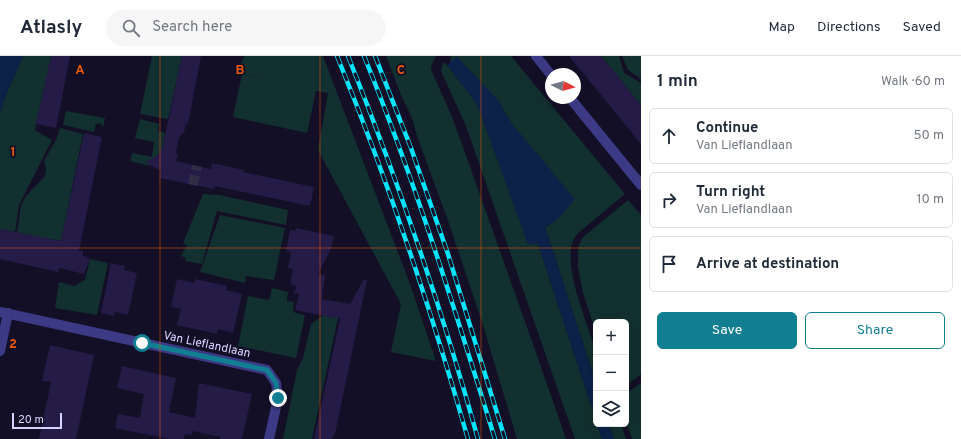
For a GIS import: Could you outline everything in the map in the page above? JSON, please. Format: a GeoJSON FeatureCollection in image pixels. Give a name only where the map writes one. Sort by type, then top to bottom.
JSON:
{"type":"FeatureCollection","features":[{"type":"Feature","properties":{"kind":"street"},"geometry":{"type":"LineString","coordinates":[[536,56],[545,68]]}},
{"type":"Feature","properties":{"kind":"street"},"geometry":{"type":"LineString","coordinates":[[575,104],[641,185]]}},
{"type":"Feature","properties":{"kind":"street"},"geometry":{"type":"LineString","coordinates":[[0,351],[4,313]]}},
{"type":"Feature","properties":{"kind":"street","name":"Van Lieflandlaan"},"geometry":{"type":"LineString","coordinates":[[4,313],[267,370],[276,383],[278,398],[269,439]]}},
{"type":"Feature","properties":{"kind":"green space"},"geometry":{"type":"Polygon","coordinates":[[[23,56],[51,56],[35,130],[52,140],[19,205],[15,232],[0,229],[0,113],[5,97],[23,56]]]}},
{"type":"Feature","properties":{"kind":"green space"},"geometry":{"type":"Polygon","coordinates":[[[152,56],[182,56],[168,119],[140,114],[152,56]]]}},
{"type":"Feature","properties":{"kind":"green space"},"geometry":{"type":"Polygon","coordinates":[[[245,56],[323,56],[410,284],[436,361],[391,352],[401,304],[318,150],[328,93],[316,91],[307,133],[233,117],[242,74],[264,79],[235,72],[245,56]]]}},
{"type":"Feature","properties":{"kind":"green space"},"geometry":{"type":"Polygon","coordinates":[[[386,56],[436,56],[431,66],[432,72],[453,119],[566,439],[517,439],[483,325],[447,218],[417,136],[412,118],[401,95],[386,56]]]}},
{"type":"Feature","properties":{"kind":"green space"},"geometry":{"type":"Polygon","coordinates":[[[451,56],[511,56],[545,97],[545,104],[551,104],[625,194],[577,234],[572,245],[572,275],[593,343],[593,374],[545,227],[557,220],[498,100],[485,88],[450,62],[451,56]]]}},
{"type":"Feature","properties":{"kind":"green space"},"geometry":{"type":"Polygon","coordinates":[[[601,56],[619,56],[624,73],[641,83],[641,105],[601,56]]]}},
{"type":"Feature","properties":{"kind":"green space"},"geometry":{"type":"Polygon","coordinates":[[[622,56],[641,56],[641,79],[628,70],[622,56]]]}},
{"type":"Feature","properties":{"kind":"green space"},"geometry":{"type":"Polygon","coordinates":[[[443,62],[447,65],[474,100],[479,109],[528,243],[538,244],[593,411],[593,427],[598,427],[602,439],[575,439],[466,126],[441,71],[443,62]]]}},
{"type":"Feature","properties":{"kind":"green space"},"geometry":{"type":"Polygon","coordinates":[[[66,111],[105,118],[103,127],[100,123],[96,124],[94,132],[63,125],[66,111]]]}},
{"type":"Feature","properties":{"kind":"green space"},"geometry":{"type":"Polygon","coordinates":[[[140,119],[159,124],[158,131],[165,133],[162,160],[151,159],[149,161],[150,166],[130,161],[132,153],[152,157],[154,142],[135,138],[140,119]]]}},
{"type":"Feature","properties":{"kind":"green space"},"geometry":{"type":"Polygon","coordinates":[[[60,128],[83,134],[61,241],[17,233],[21,205],[26,196],[45,176],[46,169],[44,161],[56,140],[60,128]]]}},
{"type":"Feature","properties":{"kind":"green space"},"geometry":{"type":"Polygon","coordinates":[[[203,194],[219,195],[288,210],[286,225],[217,211],[202,264],[185,261],[186,258],[181,256],[187,245],[183,243],[203,194]]]}},
{"type":"Feature","properties":{"kind":"green space"},"geometry":{"type":"Polygon","coordinates":[[[628,200],[641,215],[641,374],[629,384],[629,319],[593,319],[593,324],[583,293],[578,267],[578,247],[583,237],[628,200]]]}},
{"type":"Feature","properties":{"kind":"green space"},"geometry":{"type":"Polygon","coordinates":[[[220,215],[285,228],[274,280],[246,276],[245,283],[200,272],[220,215]]]}},
{"type":"Feature","properties":{"kind":"green space"},"geometry":{"type":"Polygon","coordinates":[[[90,259],[108,263],[97,315],[55,308],[59,282],[74,286],[85,280],[90,259]]]}},
{"type":"Feature","properties":{"kind":"green space"},"geometry":{"type":"Polygon","coordinates":[[[272,288],[288,292],[287,301],[294,302],[293,312],[305,315],[296,358],[238,346],[248,296],[269,300],[272,288]]]}},
{"type":"Feature","properties":{"kind":"green space"},"geometry":{"type":"Polygon","coordinates":[[[341,304],[312,439],[283,439],[297,370],[303,358],[311,324],[341,304]]]}},
{"type":"Feature","properties":{"kind":"green space"},"geometry":{"type":"Polygon","coordinates":[[[641,383],[641,439],[632,439],[628,427],[629,427],[629,392],[641,383]]]}},
{"type":"Feature","properties":{"kind":"green space"},"geometry":{"type":"Polygon","coordinates":[[[610,427],[622,427],[626,439],[614,439],[610,427]]]}},
{"type":"Feature","properties":{"kind":"water"},"geometry":{"type":"Polygon","coordinates":[[[0,56],[23,56],[5,97],[0,113],[0,56]]]}},
{"type":"Feature","properties":{"kind":"water"},"geometry":{"type":"Polygon","coordinates":[[[457,57],[498,100],[509,120],[575,199],[557,220],[545,227],[593,374],[593,411],[538,244],[528,244],[479,109],[474,100],[447,65],[457,57]]]}},
{"type":"Feature","properties":{"kind":"water"},"geometry":{"type":"Polygon","coordinates":[[[598,427],[610,427],[614,439],[602,439],[598,427]]]}},
{"type":"Feature","properties":{"kind":"building"},"geometry":{"type":"Polygon","coordinates":[[[51,56],[70,56],[56,128],[36,124],[51,56]]]}},
{"type":"Feature","properties":{"kind":"building"},"geometry":{"type":"Polygon","coordinates":[[[182,56],[201,56],[188,124],[186,123],[184,132],[179,138],[176,161],[211,169],[212,163],[244,170],[243,172],[314,187],[310,206],[215,186],[214,189],[159,178],[161,171],[145,162],[155,157],[162,150],[182,56]]]}},
{"type":"Feature","properties":{"kind":"building"},"geometry":{"type":"Polygon","coordinates":[[[569,56],[601,56],[641,105],[641,144],[581,71],[581,68],[579,68],[569,56]]]}},
{"type":"Feature","properties":{"kind":"building"},"geometry":{"type":"Polygon","coordinates":[[[84,133],[102,137],[79,251],[83,251],[83,256],[90,259],[84,274],[59,268],[58,272],[0,259],[0,229],[61,241],[84,133]]]}},
{"type":"Feature","properties":{"kind":"building"},"geometry":{"type":"Polygon","coordinates":[[[296,228],[334,236],[330,251],[318,274],[325,275],[322,299],[350,304],[364,279],[367,280],[335,434],[332,439],[314,439],[340,319],[295,310],[299,294],[293,293],[297,287],[290,284],[293,269],[288,268],[291,252],[286,251],[290,230],[295,231],[296,228]]]}},
{"type":"Feature","properties":{"kind":"building"},"geometry":{"type":"Polygon","coordinates":[[[111,263],[125,266],[124,270],[137,273],[128,315],[115,312],[114,316],[101,313],[111,263]]]}},
{"type":"Feature","properties":{"kind":"building"},"geometry":{"type":"Polygon","coordinates":[[[177,279],[195,283],[195,279],[227,286],[226,290],[242,294],[233,333],[218,329],[217,334],[177,325],[181,309],[171,307],[177,279]]]}},
{"type":"Feature","properties":{"kind":"building"},"geometry":{"type":"Polygon","coordinates":[[[50,345],[94,355],[76,439],[39,439],[51,382],[42,381],[50,345]]]}},
{"type":"Feature","properties":{"kind":"building"},"geometry":{"type":"Polygon","coordinates":[[[122,366],[176,378],[169,412],[195,418],[199,383],[252,394],[242,439],[220,439],[220,437],[193,431],[192,435],[185,434],[184,439],[170,439],[115,428],[118,414],[140,418],[144,394],[117,388],[122,366]]]}},
{"type":"Feature","properties":{"kind":"tunnel"},"geometry":{"type":"LineString","coordinates":[[193,185],[197,166]]}},
{"type":"Feature","properties":{"kind":"railway"},"geometry":{"type":"LineString","coordinates":[[337,56],[374,150],[408,246],[468,439]]}},
{"type":"Feature","properties":{"kind":"railway"},"geometry":{"type":"LineString","coordinates":[[348,56],[402,198],[450,342],[478,439]]}},
{"type":"Feature","properties":{"kind":"railway"},"geometry":{"type":"LineString","coordinates":[[364,56],[383,103],[417,198],[495,439]]}},
{"type":"Feature","properties":{"kind":"railway"},"geometry":{"type":"LineString","coordinates":[[375,56],[411,148],[448,254],[505,439]]}},
{"type":"Feature","properties":{"kind":"route"},"geometry":{"type":"LineString","coordinates":[[142,343],[267,370],[276,383],[278,398]]}}]}
